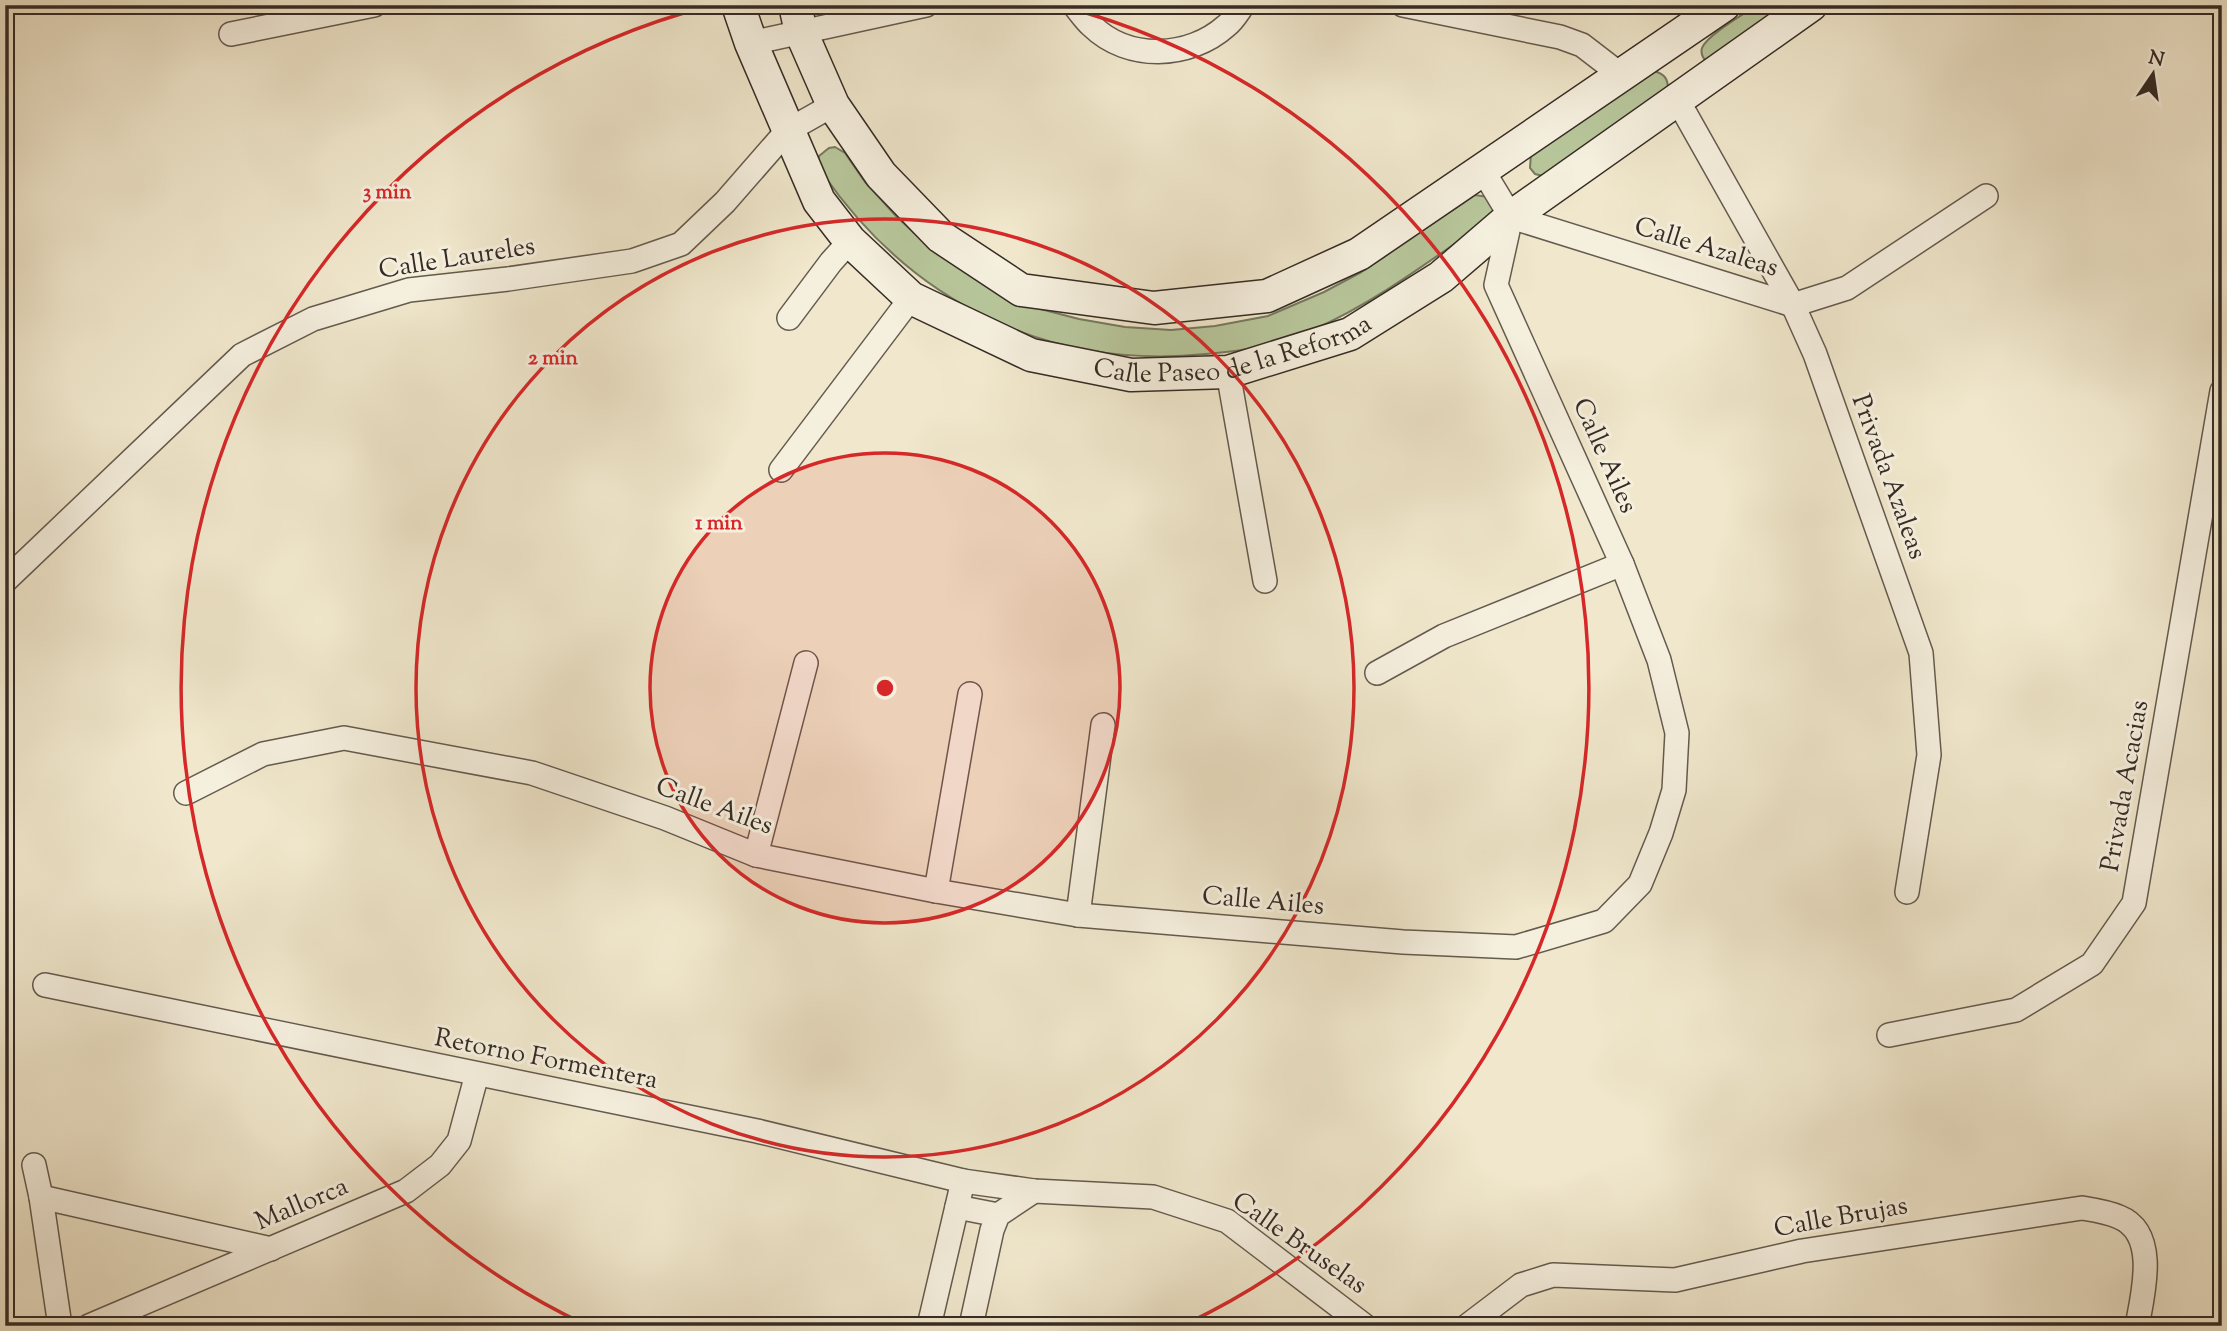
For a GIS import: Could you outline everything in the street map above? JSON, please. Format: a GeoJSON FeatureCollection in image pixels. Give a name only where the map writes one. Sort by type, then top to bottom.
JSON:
{"type":"FeatureCollection","features":[{"type":"Feature","properties":{"kind":"main road","name":"Calle Paseo de la Reforma"},"geometry":{"type":"LineString","coordinates":[[738,5],[751,43],[819,201],[850,241],[911,298],[1031,355],[1131,375],[1228,372],[1350,334],[1441,277],[1511,217],[1811,5]]}},
{"type":"Feature","properties":{"kind":"main road","name":"Calle Paseo de la Reforma"},"geometry":{"type":"LineString","coordinates":[[798,19],[833,105],[881,175],[941,237],[1021,290],[1154,308],[1266,296],[1359,254],[1724,5]]}},
{"type":"Feature","properties":{"kind":"main road"},"geometry":{"type":"LineString","coordinates":[[1676,38],[1706,79]]}},
{"type":"Feature","properties":{"kind":"street"},"geometry":{"type":"LineString","coordinates":[[231,34],[374,5]]}},
{"type":"Feature","properties":{"kind":"street"},"geometry":{"type":"LineString","coordinates":[[751,43],[798,19],[926,5]]}},
{"type":"Feature","properties":{"kind":"street"},"geometry":{"type":"LineString","coordinates":[[1074,5],[1093,27],[1117,44],[1145,52],[1175,52],[1203,43],[1227,26],[1243,5]]}},
{"type":"Feature","properties":{"kind":"street"},"geometry":{"type":"LineString","coordinates":[[1403,5],[1560,37],[1582,46],[1621,75]]}},
{"type":"Feature","properties":{"kind":"street","name":"Calle Azaleas"},"geometry":{"type":"LineString","coordinates":[[1677,99],[1793,304]]}},
{"type":"Feature","properties":{"kind":"street","name":"Calle Laureles"},"geometry":{"type":"LineString","coordinates":[[5,581],[242,355],[313,319],[409,290],[632,261],[681,244],[725,202],[788,131],[833,105]]}},
{"type":"Feature","properties":{"kind":"street"},"geometry":{"type":"LineString","coordinates":[[1482,169],[1511,217]]}},
{"type":"Feature","properties":{"kind":"street"},"geometry":{"type":"LineString","coordinates":[[1793,304],[1847,288],[1986,196]]}},
{"type":"Feature","properties":{"kind":"street","name":"Calle Azaleas"},"geometry":{"type":"LineString","coordinates":[[1511,217],[1793,304]]}},
{"type":"Feature","properties":{"kind":"street","name":"Calle Ailes"},"geometry":{"type":"LineString","coordinates":[[186,793],[263,754],[344,738],[532,773],[665,818],[756,855],[936,891],[1078,915],[1402,942],[1516,947],[1604,921],[1640,884],[1661,833],[1674,790],[1677,733],[1659,660],[1622,564],[1496,285],[1511,217]]}},
{"type":"Feature","properties":{"kind":"street"},"geometry":{"type":"LineString","coordinates":[[789,318],[850,241]]}},
{"type":"Feature","properties":{"kind":"street"},"geometry":{"type":"LineString","coordinates":[[781,470],[911,298]]}},
{"type":"Feature","properties":{"kind":"street","name":"Privada Azaleas"},"geometry":{"type":"LineString","coordinates":[[1793,304],[1815,354],[1921,653],[1930,755],[1907,892]]}},
{"type":"Feature","properties":{"kind":"street"},"geometry":{"type":"LineString","coordinates":[[1228,372],[1265,581]]}},
{"type":"Feature","properties":{"kind":"street","name":"Privada Acacias"},"geometry":{"type":"LineString","coordinates":[[1889,1035],[2016,1010],[2092,964],[2134,903],[2222,391]]}},
{"type":"Feature","properties":{"kind":"street"},"geometry":{"type":"LineString","coordinates":[[1377,673],[1444,636],[1622,564]]}},
{"type":"Feature","properties":{"kind":"street"},"geometry":{"type":"LineString","coordinates":[[756,855],[806,663]]}},
{"type":"Feature","properties":{"kind":"street"},"geometry":{"type":"LineString","coordinates":[[936,891],[970,694]]}},
{"type":"Feature","properties":{"kind":"street"},"geometry":{"type":"LineString","coordinates":[[1078,915],[1103,725]]}},
{"type":"Feature","properties":{"kind":"street","name":"Retorno Formentera"},"geometry":{"type":"LineString","coordinates":[[46,985],[757,1131],[963,1181],[1034,1191]]}},
{"type":"Feature","properties":{"kind":"street","name":"Mallorca"},"geometry":{"type":"LineString","coordinates":[[89,1326],[407,1191],[440,1165],[459,1141],[477,1074]]}},
{"type":"Feature","properties":{"kind":"street"},"geometry":{"type":"LineString","coordinates":[[34,1165],[60,1326]]}},
{"type":"Feature","properties":{"kind":"street"},"geometry":{"type":"LineString","coordinates":[[929,1326],[963,1181]]}},
{"type":"Feature","properties":{"kind":"street"},"geometry":{"type":"LineString","coordinates":[[971,1326],[992,1230],[998,1215],[1034,1191]]}},
{"type":"Feature","properties":{"kind":"street","name":"Calle Bruselas"},"geometry":{"type":"LineString","coordinates":[[1034,1191],[1153,1197],[1227,1221],[1365,1326]]}},
{"type":"Feature","properties":{"kind":"street"},"geometry":{"type":"LineString","coordinates":[[41,1196],[271,1250]]}},
{"type":"Feature","properties":{"kind":"street"},"geometry":{"type":"LineString","coordinates":[[957,1207],[998,1215]]}},
{"type":"Feature","properties":{"kind":"street","name":"Calle Brujas"},"geometry":{"type":"LineString","coordinates":[[1467,1326],[1521,1285],[1553,1275],[1675,1280],[1802,1251],[2082,1208],[2122,1217],[2136,1231],[2145,1251],[2145,1286],[2137,1326]]}},
{"type":"Feature","properties":{"kind":"green space"},"geometry":{"type":"Polygon","coordinates":[[[1757,5],[1810,5],[1707,63],[1702,52],[1705,43],[1757,5]]]}},
{"type":"Feature","properties":{"kind":"green space"},"geometry":{"type":"Polygon","coordinates":[[[1654,71],[1665,77],[1668,89],[1543,176],[1535,174],[1530,168],[1531,153],[1654,71]]]}},
{"type":"Feature","properties":{"kind":"green space"},"geometry":{"type":"Polygon","coordinates":[[[835,147],[845,153],[865,182],[928,246],[1029,306],[1125,327],[1171,330],[1215,326],[1268,316],[1360,273],[1475,195],[1488,197],[1495,212],[1490,219],[1380,294],[1334,320],[1298,336],[1259,347],[1206,354],[1148,356],[1092,351],[1039,338],[989,318],[942,292],[899,259],[859,219],[823,174],[818,165],[819,156],[835,147]]]}}]}
